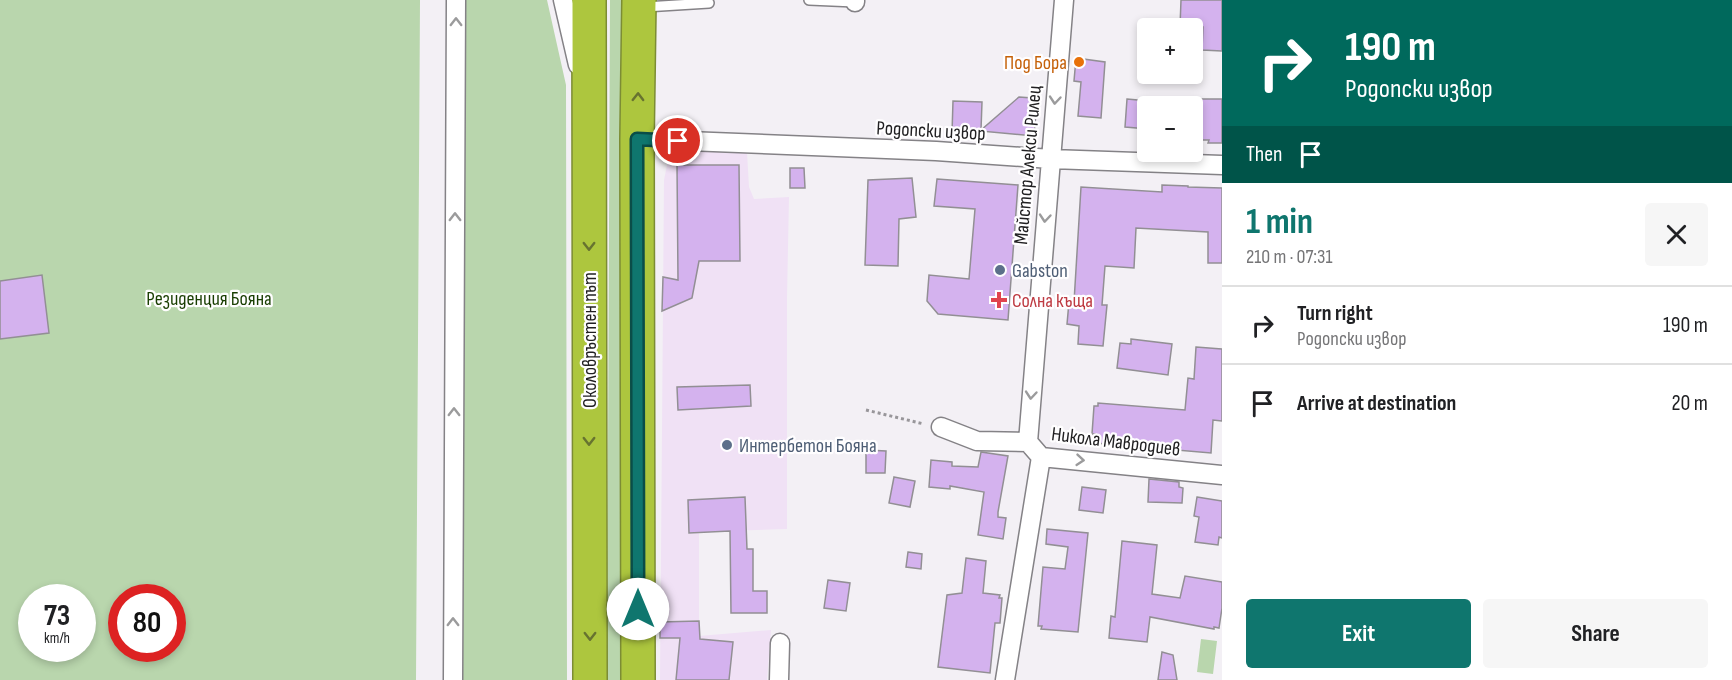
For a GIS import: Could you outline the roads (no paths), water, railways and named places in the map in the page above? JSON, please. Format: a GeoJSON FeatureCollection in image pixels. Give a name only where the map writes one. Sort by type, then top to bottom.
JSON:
{"type":"FeatureCollection","features":[{"type":"Feature","properties":{"kind":"highway","name":"Околовръстен път"},"geometry":{"type":"LineString","coordinates":[[589,0],[590,680]]}},
{"type":"Feature","properties":{"kind":"highway"},"geometry":{"type":"LineString","coordinates":[[638,680],[637,139],[639,4]]}},
{"type":"Feature","properties":{"kind":"street"},"geometry":{"type":"LineString","coordinates":[[453,680],[456,0]]}},
{"type":"Feature","properties":{"kind":"street"},"geometry":{"type":"LineString","coordinates":[[562,0],[589,111]]}},
{"type":"Feature","properties":{"kind":"street","name":"Майстор Алекси Рилец"},"geometry":{"type":"LineString","coordinates":[[1028,442],[1064,0]]}},
{"type":"Feature","properties":{"kind":"street","name":"Родопски извор"},"geometry":{"type":"LineString","coordinates":[[637,139],[1222,165]]}},
{"type":"Feature","properties":{"kind":"street","name":"Никола Мавродиев"},"geometry":{"type":"LineString","coordinates":[[941,427],[977,441],[1028,442],[1041,457],[1222,475]]}},
{"type":"Feature","properties":{"kind":"street"},"geometry":{"type":"LineString","coordinates":[[1005,680],[1041,457]]}},
{"type":"Feature","properties":{"kind":"street"},"geometry":{"type":"LineString","coordinates":[[779,680],[780,643]]}},
{"type":"Feature","properties":{"kind":"lane"},"geometry":{"type":"LineString","coordinates":[[809,0],[855,1]]}},
{"type":"Feature","properties":{"kind":"lane"},"geometry":{"type":"LineString","coordinates":[[639,4],[708,3]]}},
{"type":"Feature","properties":{"kind":"place","name":"Под Бора"},"geometry":{"type":"Point","coordinates":[1079,62]}},
{"type":"Feature","properties":{"kind":"place","name":"Gabston"},"geometry":{"type":"Point","coordinates":[1000,270]}},
{"type":"Feature","properties":{"kind":"place","name":"Солна къща"},"geometry":{"type":"Point","coordinates":[999,300]}},
{"type":"Feature","properties":{"kind":"place","name":"Интербетон Бояна"},"geometry":{"type":"Point","coordinates":[727,445]}},
{"type":"Feature","properties":{"kind":"park label","name":"Резиденция Бояна"},"geometry":{"type":"Point","coordinates":[209,298]}}]}
